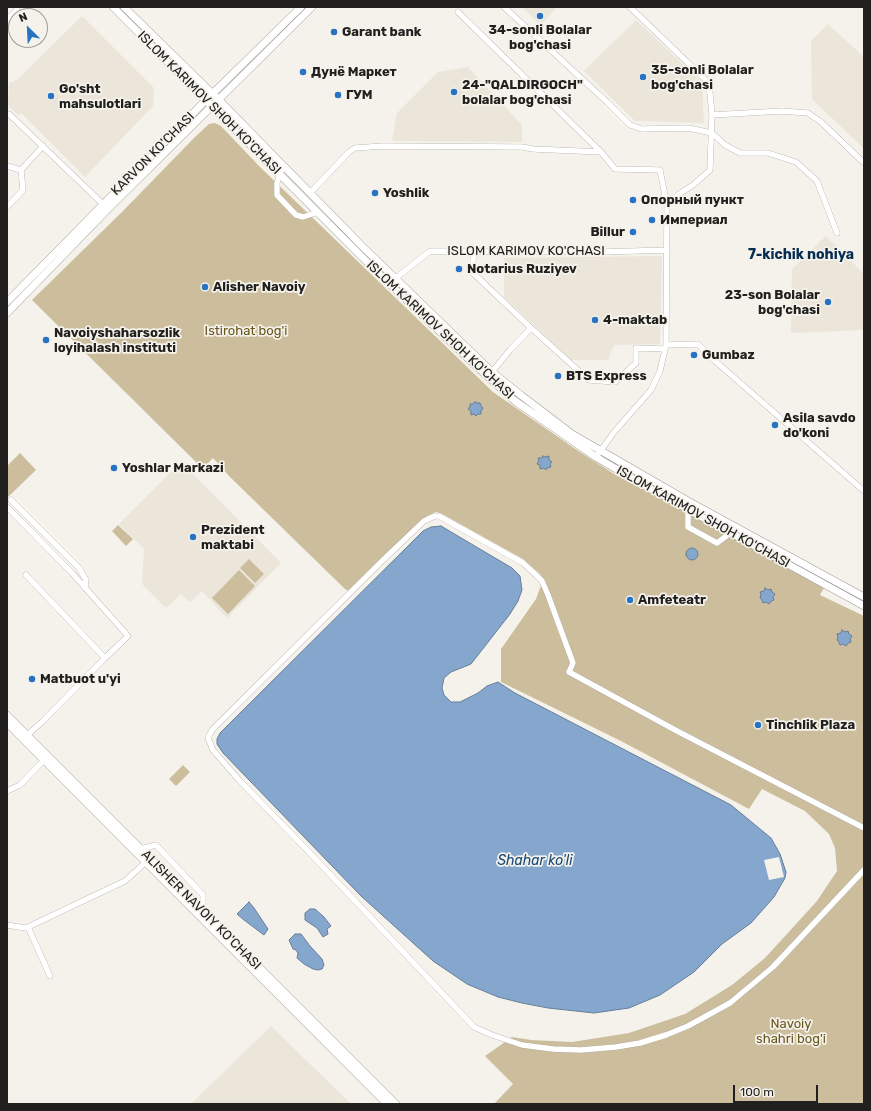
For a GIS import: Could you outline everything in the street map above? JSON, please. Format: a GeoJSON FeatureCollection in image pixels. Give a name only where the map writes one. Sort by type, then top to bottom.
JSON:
{"type":"FeatureCollection","features":[{"type":"Feature","properties":{"kind":"main road","name":"ISLOM KARIMOV SHOH KO'CHASI"},"geometry":{"type":"LineString","coordinates":[[113,7],[381,275],[495,385],[542,420],[688,505],[730,533],[864,606]]}},
{"type":"Feature","properties":{"kind":"main road","name":"ISLOM KARIMOV SHOH KO'CHASI"},"geometry":{"type":"LineString","coordinates":[[124,7],[492,372],[599,453]]}},
{"type":"Feature","properties":{"kind":"main road"},"geometry":{"type":"LineString","coordinates":[[7,312],[106,206],[213,107],[312,7]]}},
{"type":"Feature","properties":{"kind":"main road","name":"KARVON KO'CHASI"},"geometry":{"type":"LineString","coordinates":[[7,302],[106,206],[206,100],[297,8]]}},
{"type":"Feature","properties":{"kind":"main road","name":"ISLOM KARIMOV SHOH KO'CHASI"},"geometry":{"type":"LineString","coordinates":[[688,505],[737,528],[864,597]]}},
{"type":"Feature","properties":{"kind":"main road","name":"ALISHER NAVOIY KO'CHASI"},"geometry":{"type":"LineString","coordinates":[[7,715],[44,760],[199,908],[220,933]]}},
{"type":"Feature","properties":{"kind":"main road","name":"ALISHER NAVOIY KO'CHASI"},"geometry":{"type":"LineString","coordinates":[[7,723],[25,737],[143,855],[387,1104]]}},
{"type":"Feature","properties":{"kind":"main road","name":"ALISHER NAVOIY KO'CHASI"},"geometry":{"type":"LineString","coordinates":[[248,961],[396,1104]]}},
{"type":"Feature","properties":{"kind":"street"},"geometry":{"type":"LineString","coordinates":[[7,20],[16,11],[17,7]]}},
{"type":"Feature","properties":{"kind":"street"},"geometry":{"type":"LineString","coordinates":[[504,7],[590,85],[630,124],[642,129],[688,128],[712,133],[726,145],[740,153],[768,153],[796,162],[817,181],[837,233]]}},
{"type":"Feature","properties":{"kind":"street"},"geometry":{"type":"LineString","coordinates":[[630,7],[709,84],[712,114],[710,170],[693,185],[679,194],[667,206]]}},
{"type":"Feature","properties":{"kind":"street"},"geometry":{"type":"LineString","coordinates":[[458,12],[601,152],[615,169],[660,170],[667,206],[666,347],[660,371],[651,390],[615,431],[599,453]]}},
{"type":"Feature","properties":{"kind":"street"},"geometry":{"type":"LineString","coordinates":[[712,114],[782,110],[808,113],[821,122],[863,162]]}},
{"type":"Feature","properties":{"kind":"street"},"geometry":{"type":"LineString","coordinates":[[8,114],[106,206]]}},
{"type":"Feature","properties":{"kind":"street"},"geometry":{"type":"LineString","coordinates":[[7,207],[23,190],[21,170],[43,146]]}},
{"type":"Feature","properties":{"kind":"street"},"geometry":{"type":"LineString","coordinates":[[310,193],[349,152],[355,148],[383,146],[522,147],[533,149],[601,152]]}},
{"type":"Feature","properties":{"kind":"street"},"geometry":{"type":"LineString","coordinates":[[863,162],[864,154]]}},
{"type":"Feature","properties":{"kind":"street"},"geometry":{"type":"LineString","coordinates":[[283,165],[277,183],[277,195],[296,215],[302,217],[318,212]]}},
{"type":"Feature","properties":{"kind":"street"},"geometry":{"type":"LineString","coordinates":[[7,166],[21,170]]}},
{"type":"Feature","properties":{"kind":"street","name":"ISLOM KARIMOV KO'CHASI"},"geometry":{"type":"LineString","coordinates":[[396,278],[430,251],[602,252],[667,250]]}},
{"type":"Feature","properties":{"kind":"street"},"geometry":{"type":"LineString","coordinates":[[474,251],[472,272],[589,380],[615,382],[636,363],[636,348],[698,344],[714,360],[864,491]]}},
{"type":"Feature","properties":{"kind":"street"},"geometry":{"type":"LineString","coordinates":[[492,372],[531,328]]}},
{"type":"Feature","properties":{"kind":"street"},"geometry":{"type":"LineString","coordinates":[[11,500],[79,568],[86,580],[85,587]]}},
{"type":"Feature","properties":{"kind":"street"},"geometry":{"type":"LineString","coordinates":[[688,505],[688,527],[717,543],[737,528]]}},
{"type":"Feature","properties":{"kind":"street"},"geometry":{"type":"LineString","coordinates":[[7,507],[85,587],[128,636],[25,737]]}},
{"type":"Feature","properties":{"kind":"street"},"geometry":{"type":"LineString","coordinates":[[864,828],[677,731],[568,672],[573,663],[548,595],[539,578],[522,563],[439,516],[435,516],[424,521],[380,563],[212,730],[208,738],[213,750],[239,780],[309,852],[474,1028],[522,1045],[553,1049],[581,1050],[616,1047],[640,1043],[666,1036],[688,1026],[730,1004],[773,967],[864,870]]}},
{"type":"Feature","properties":{"kind":"street"},"geometry":{"type":"LineString","coordinates":[[26,575],[105,658]]}},
{"type":"Feature","properties":{"kind":"street"},"geometry":{"type":"LineString","coordinates":[[7,791],[20,785],[44,760]]}},
{"type":"Feature","properties":{"kind":"street"},"geometry":{"type":"LineString","coordinates":[[7,925],[25,928],[28,927],[125,881],[143,855],[156,845],[203,895],[203,904],[199,908]]}},
{"type":"Feature","properties":{"kind":"street"},"geometry":{"type":"LineString","coordinates":[[28,927],[50,976]]}},
{"type":"Feature","properties":{"kind":"shaded area","name":"34-sonli Bolalar bog'chasi"},"geometry":{"type":"Polygon","coordinates":[[[522,7],[557,7],[541,25],[522,7]]]}},
{"type":"Feature","properties":{"kind":"shaded area"},"geometry":{"type":"Polygon","coordinates":[[[82,16],[154,88],[153,106],[85,177],[21,113],[18,115],[8,105],[9,83],[17,80],[82,16]]]}},
{"type":"Feature","properties":{"kind":"shaded area","name":"35-sonli Bolalar bog'chasi"},"geometry":{"type":"Polygon","coordinates":[[[636,20],[702,82],[704,123],[635,121],[584,71],[636,20]]]}},
{"type":"Feature","properties":{"kind":"shaded area"},"geometry":{"type":"Polygon","coordinates":[[[828,24],[864,57],[863,148],[812,99],[811,41],[828,24]]]}},
{"type":"Feature","properties":{"kind":"shaded area","name":"24-\"QALDIRGOCH\" bolalar bog'chasi"},"geometry":{"type":"Polygon","coordinates":[[[468,67],[522,125],[522,142],[392,141],[397,113],[438,72],[468,67]]]}},
{"type":"Feature","properties":{"kind":"shaded area","name":"23-son Bolalar bog'chasi"},"geometry":{"type":"Polygon","coordinates":[[[826,236],[864,274],[864,330],[791,333],[792,269],[826,236]]]}},
{"type":"Feature","properties":{"kind":"shaded area","name":"4-maktab"},"geometry":{"type":"Polygon","coordinates":[[[662,256],[660,344],[614,345],[608,360],[571,360],[504,297],[504,258],[662,256]]]}},
{"type":"Feature","properties":{"kind":"shaded area","name":"Prezident maktabi"},"geometry":{"type":"Polygon","coordinates":[[[181,462],[281,563],[227,618],[202,591],[190,602],[181,594],[166,608],[142,584],[144,549],[119,524],[181,462]]]}},
{"type":"Feature","properties":{"kind":"shaded area"},"geometry":{"type":"Polygon","coordinates":[[[271,1026],[351,1104],[191,1104],[271,1026]]]}},
{"type":"Feature","properties":{"kind":"green space","name":"Istirohat bog'i"},"geometry":{"type":"Polygon","coordinates":[[[215,123],[221,126],[259,166],[493,392],[614,474],[825,586],[820,595],[864,616],[864,1104],[494,1104],[513,1084],[485,1056],[512,1037],[531,1040],[572,1042],[629,1033],[685,1014],[732,985],[765,958],[817,901],[837,871],[835,848],[829,834],[805,811],[762,789],[749,809],[621,741],[501,682],[501,649],[536,599],[543,580],[540,574],[523,559],[436,512],[427,516],[349,591],[345,589],[230,477],[213,458],[206,465],[199,465],[32,300],[123,211],[195,137],[209,124],[215,123]]]}},
{"type":"Feature","properties":{"kind":"green space"},"geometry":{"type":"Polygon","coordinates":[[[20,453],[36,470],[8,497],[7,466],[20,453]]]}},
{"type":"Feature","properties":{"kind":"green space"},"geometry":{"type":"Polygon","coordinates":[[[118,525],[133,539],[126,546],[112,531],[118,525]]]}},
{"type":"Feature","properties":{"kind":"green space"},"geometry":{"type":"Polygon","coordinates":[[[249,559],[264,574],[255,583],[240,568],[249,559]]]}},
{"type":"Feature","properties":{"kind":"green space"},"geometry":{"type":"Polygon","coordinates":[[[239,570],[255,586],[228,614],[212,598],[239,570]]]}},
{"type":"Feature","properties":{"kind":"green space"},"geometry":{"type":"Polygon","coordinates":[[[183,765],[190,772],[176,786],[169,779],[183,765]]]}},
{"type":"Feature","properties":{"kind":"water"},"geometry":{"type":"Polygon","coordinates":[[[475,402],[480,403],[483,408],[481,414],[476,416],[474,414],[471,415],[471,411],[468,409],[470,404],[475,402]]]}},
{"type":"Feature","properties":{"kind":"water"},"geometry":{"type":"Polygon","coordinates":[[[543,456],[549,456],[549,460],[552,462],[550,464],[551,467],[547,468],[546,470],[544,468],[540,469],[540,465],[537,464],[539,461],[538,458],[542,458],[543,456]]]}},
{"type":"Feature","properties":{"kind":"water","name":"Shahar ko'li"},"geometry":{"type":"Polygon","coordinates":[[[441,526],[512,568],[520,576],[522,590],[518,601],[510,614],[471,664],[451,672],[444,678],[442,688],[444,695],[451,702],[460,702],[478,693],[487,686],[498,682],[515,693],[731,805],[771,838],[780,854],[786,872],[785,878],[774,897],[751,923],[722,944],[694,972],[660,995],[629,1008],[594,1013],[548,1008],[522,1003],[498,997],[467,984],[433,961],[361,896],[223,753],[217,744],[217,739],[220,733],[423,531],[431,527],[441,526]]]}},
{"type":"Feature","properties":{"kind":"water"},"geometry":{"type":"Polygon","coordinates":[[[690,548],[694,548],[698,554],[694,560],[690,560],[686,556],[686,552],[690,548]]]}},
{"type":"Feature","properties":{"kind":"water"},"geometry":{"type":"Polygon","coordinates":[[[765,588],[768,590],[771,589],[775,594],[773,597],[774,600],[769,604],[766,602],[763,603],[760,598],[760,592],[764,591],[765,588]]]}},
{"type":"Feature","properties":{"kind":"water"},"geometry":{"type":"Polygon","coordinates":[[[842,630],[845,632],[848,631],[852,636],[850,639],[851,642],[846,646],[843,644],[840,645],[837,640],[837,634],[841,633],[842,630]]]}},
{"type":"Feature","properties":{"kind":"water"},"geometry":{"type":"Polygon","coordinates":[[[249,902],[268,929],[264,935],[237,914],[249,902]]]}},
{"type":"Feature","properties":{"kind":"water"},"geometry":{"type":"Polygon","coordinates":[[[310,909],[315,909],[331,926],[327,929],[328,934],[323,937],[317,928],[305,920],[305,913],[310,909]]]}},
{"type":"Feature","properties":{"kind":"water"},"geometry":{"type":"Polygon","coordinates":[[[295,934],[301,934],[322,959],[324,965],[322,969],[313,969],[297,958],[298,953],[293,949],[289,940],[295,934]]]}},
{"type":"Feature","properties":{"kind":"pier"},"geometry":{"type":"Polygon","coordinates":[[[779,857],[784,877],[769,880],[764,860],[779,857]]]}},
{"type":"Feature","properties":{"kind":"place","name":"34-sonli Bolalar bog'chasi"},"geometry":{"type":"Point","coordinates":[540,16]}},
{"type":"Feature","properties":{"kind":"place","name":"Garant bank"},"geometry":{"type":"Point","coordinates":[334,32]}},
{"type":"Feature","properties":{"kind":"place","name":"Дунё Маркет"},"geometry":{"type":"Point","coordinates":[303,72]}},
{"type":"Feature","properties":{"kind":"place","name":"35-sonli Bolalar bog'chasi"},"geometry":{"type":"Point","coordinates":[643,77]}},
{"type":"Feature","properties":{"kind":"place","name":"24-\"QALDIRGOCH\" bolalar bog'chasi"},"geometry":{"type":"Point","coordinates":[454,92]}},
{"type":"Feature","properties":{"kind":"place","name":"ГУМ"},"geometry":{"type":"Point","coordinates":[338,95]}},
{"type":"Feature","properties":{"kind":"place","name":"Go'sht mahsulotlari"},"geometry":{"type":"Point","coordinates":[51,96]}},
{"type":"Feature","properties":{"kind":"place","name":"Yoshlik"},"geometry":{"type":"Point","coordinates":[375,193]}},
{"type":"Feature","properties":{"kind":"place","name":"Опорный пункт"},"geometry":{"type":"Point","coordinates":[633,200]}},
{"type":"Feature","properties":{"kind":"place","name":"Империал"},"geometry":{"type":"Point","coordinates":[652,220]}},
{"type":"Feature","properties":{"kind":"place","name":"Billur"},"geometry":{"type":"Point","coordinates":[633,232]}},
{"type":"Feature","properties":{"kind":"place","name":"Notarius Ruziyev"},"geometry":{"type":"Point","coordinates":[459,269]}},
{"type":"Feature","properties":{"kind":"place","name":"Alisher Navoiy"},"geometry":{"type":"Point","coordinates":[205,287]}},
{"type":"Feature","properties":{"kind":"place","name":"23-son Bolalar bog'chasi"},"geometry":{"type":"Point","coordinates":[828,302]}},
{"type":"Feature","properties":{"kind":"place","name":"4-maktab"},"geometry":{"type":"Point","coordinates":[595,320]}},
{"type":"Feature","properties":{"kind":"place","name":"Navoiyshaharsozlik loyihalash instituti"},"geometry":{"type":"Point","coordinates":[46,340]}},
{"type":"Feature","properties":{"kind":"place","name":"Gumbaz"},"geometry":{"type":"Point","coordinates":[694,355]}},
{"type":"Feature","properties":{"kind":"place","name":"BTS Express"},"geometry":{"type":"Point","coordinates":[558,376]}},
{"type":"Feature","properties":{"kind":"place","name":"Asila savdo do'koni"},"geometry":{"type":"Point","coordinates":[775,425]}},
{"type":"Feature","properties":{"kind":"place","name":"Yoshlar Markazi"},"geometry":{"type":"Point","coordinates":[114,468]}},
{"type":"Feature","properties":{"kind":"place","name":"Prezident maktabi"},"geometry":{"type":"Point","coordinates":[193,537]}},
{"type":"Feature","properties":{"kind":"place","name":"Amfeteatr"},"geometry":{"type":"Point","coordinates":[630,600]}},
{"type":"Feature","properties":{"kind":"place","name":"Matbuot u'yi"},"geometry":{"type":"Point","coordinates":[32,679]}},
{"type":"Feature","properties":{"kind":"place","name":"Tinchlik Plaza"},"geometry":{"type":"Point","coordinates":[758,725]}},
{"type":"Feature","properties":{"kind":"district","name":"7-kichik nohiya"},"geometry":{"type":"Point","coordinates":[801,255]}},
{"type":"Feature","properties":{"kind":"park label","name":"Navoiy shahri bog'i"},"geometry":{"type":"Point","coordinates":[791,1032]}}]}
